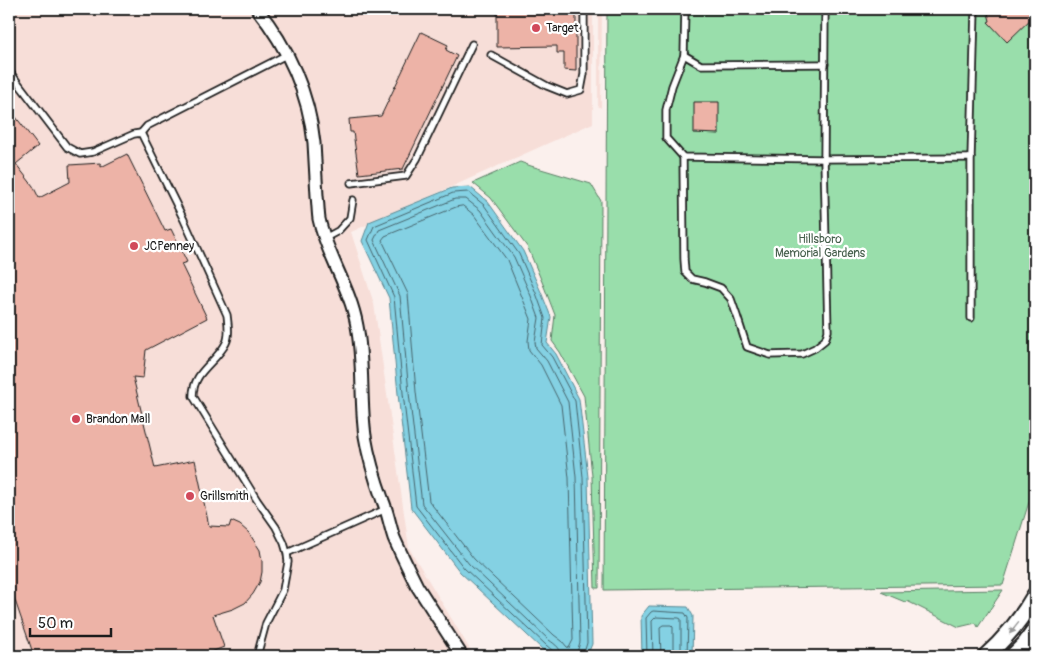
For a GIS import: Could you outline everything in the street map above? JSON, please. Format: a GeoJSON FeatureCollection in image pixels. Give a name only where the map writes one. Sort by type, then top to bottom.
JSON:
{"type":"FeatureCollection","features":[{"type":"Feature","properties":{"kind":"street"},"geometry":{"type":"LineString","coordinates":[[257,9],[288,54],[308,109],[313,141],[319,217],[325,238],[350,297],[356,320],[365,436],[372,472],[394,537],[417,586],[462,656]]}},
{"type":"Feature","properties":{"kind":"street"},"geometry":{"type":"LineString","coordinates":[[986,656],[1010,633],[1035,595]]}},
{"type":"Feature","properties":{"kind":"street"},"geometry":{"type":"LineString","coordinates":[[1013,656],[1035,630]]}},
{"type":"Feature","properties":{"kind":"lane"},"geometry":{"type":"LineString","coordinates":[[491,55],[547,86],[567,94],[581,90],[584,74],[584,9]]}},
{"type":"Feature","properties":{"kind":"lane"},"geometry":{"type":"LineString","coordinates":[[685,9],[684,54],[672,86],[666,110],[666,138],[683,157],[684,259],[686,272],[692,279],[721,288],[730,299],[747,347],[770,355],[802,354],[816,348],[825,340],[828,330],[824,159],[825,9]]}},
{"type":"Feature","properties":{"kind":"lane"},"geometry":{"type":"LineString","coordinates":[[971,318],[971,158],[975,9]]}},
{"type":"Feature","properties":{"kind":"lane"},"geometry":{"type":"LineString","coordinates":[[351,183],[406,176],[417,159],[472,44]]}},
{"type":"Feature","properties":{"kind":"lane"},"geometry":{"type":"LineString","coordinates":[[9,71],[67,146],[80,154],[93,152],[134,134],[141,133],[147,126],[288,54]]}},
{"type":"Feature","properties":{"kind":"lane"},"geometry":{"type":"LineString","coordinates":[[684,54],[701,66],[824,64]]}},
{"type":"Feature","properties":{"kind":"lane"},"geometry":{"type":"LineString","coordinates":[[141,133],[184,220],[227,315],[227,342],[202,371],[194,387],[194,396],[257,500],[276,527],[284,542],[287,553],[288,562],[283,590],[266,623],[257,656]]}},
{"type":"Feature","properties":{"kind":"lane"},"geometry":{"type":"LineString","coordinates":[[683,157],[824,159],[971,158]]}},
{"type":"Feature","properties":{"kind":"lane"},"geometry":{"type":"LineString","coordinates":[[325,238],[338,231],[350,218],[353,200]]}},
{"type":"Feature","properties":{"kind":"lane"},"geometry":{"type":"LineString","coordinates":[[287,553],[386,509]]}},
{"type":"Feature","properties":{"kind":"shaded area"},"geometry":{"type":"Polygon","coordinates":[[[9,9],[593,9],[593,123],[351,232],[374,304],[409,548],[474,656],[9,656],[9,9]]]}},
{"type":"Feature","properties":{"kind":"shaded area"},"geometry":{"type":"Polygon","coordinates":[[[598,9],[602,9],[601,108],[598,106],[598,9]]]}},
{"type":"Feature","properties":{"kind":"green space","name":"Hillsboro Memorial Gardens"},"geometry":{"type":"Polygon","coordinates":[[[607,9],[1035,9],[1035,483],[1003,585],[604,590],[607,9]]]}},
{"type":"Feature","properties":{"kind":"green space"},"geometry":{"type":"Polygon","coordinates":[[[520,162],[591,184],[601,201],[599,588],[595,588],[592,476],[584,396],[552,341],[555,315],[528,248],[491,198],[473,183],[520,162]]]}},
{"type":"Feature","properties":{"kind":"green space"},"geometry":{"type":"Polygon","coordinates":[[[1003,590],[978,627],[976,623],[959,627],[907,601],[905,602],[881,592],[1003,590]]]}},
{"type":"Feature","properties":{"kind":"water"},"geometry":{"type":"Polygon","coordinates":[[[470,187],[488,202],[523,251],[551,317],[547,343],[556,354],[579,399],[588,477],[592,644],[587,656],[552,656],[542,649],[460,572],[411,508],[389,298],[362,241],[369,222],[452,188],[470,187]]]}},
{"type":"Feature","properties":{"kind":"water"},"geometry":{"type":"Polygon","coordinates":[[[649,606],[688,607],[693,616],[692,656],[642,656],[641,616],[649,606]]]}},
{"type":"Feature","properties":{"kind":"building","name":"Target"},"geometry":{"type":"Polygon","coordinates":[[[497,9],[576,9],[576,71],[564,70],[564,53],[557,53],[557,46],[497,47],[497,9]]]}},
{"type":"Feature","properties":{"kind":"building"},"geometry":{"type":"Polygon","coordinates":[[[987,9],[1029,9],[1035,15],[1007,42],[988,22],[990,21],[987,9]]]}},
{"type":"Feature","properties":{"kind":"building"},"geometry":{"type":"Polygon","coordinates":[[[421,32],[448,45],[446,50],[457,56],[403,169],[359,174],[353,132],[350,132],[349,119],[381,116],[421,32]]]}},
{"type":"Feature","properties":{"kind":"building"},"geometry":{"type":"Polygon","coordinates":[[[694,102],[719,102],[719,134],[694,133],[694,102]]]}},
{"type":"Feature","properties":{"kind":"building","name":"Brandon Mall"},"geometry":{"type":"Polygon","coordinates":[[[9,108],[38,146],[16,164],[33,186],[39,198],[70,182],[69,165],[101,163],[101,167],[127,154],[165,231],[171,229],[187,262],[181,264],[207,318],[146,350],[143,378],[133,377],[155,468],[195,460],[209,526],[229,527],[231,521],[240,525],[249,533],[260,550],[262,572],[260,582],[253,594],[245,603],[213,615],[224,647],[201,656],[34,656],[9,583],[9,108]]]}},
{"type":"Feature","properties":{"kind":"place","name":"Target"},"geometry":{"type":"Point","coordinates":[536,28]}},
{"type":"Feature","properties":{"kind":"place","name":"JCPenney"},"geometry":{"type":"Point","coordinates":[134,246]}},
{"type":"Feature","properties":{"kind":"place","name":"Brandon Mall"},"geometry":{"type":"Point","coordinates":[76,419]}},
{"type":"Feature","properties":{"kind":"place","name":"Grillsmith"},"geometry":{"type":"Point","coordinates":[190,496]}}]}
